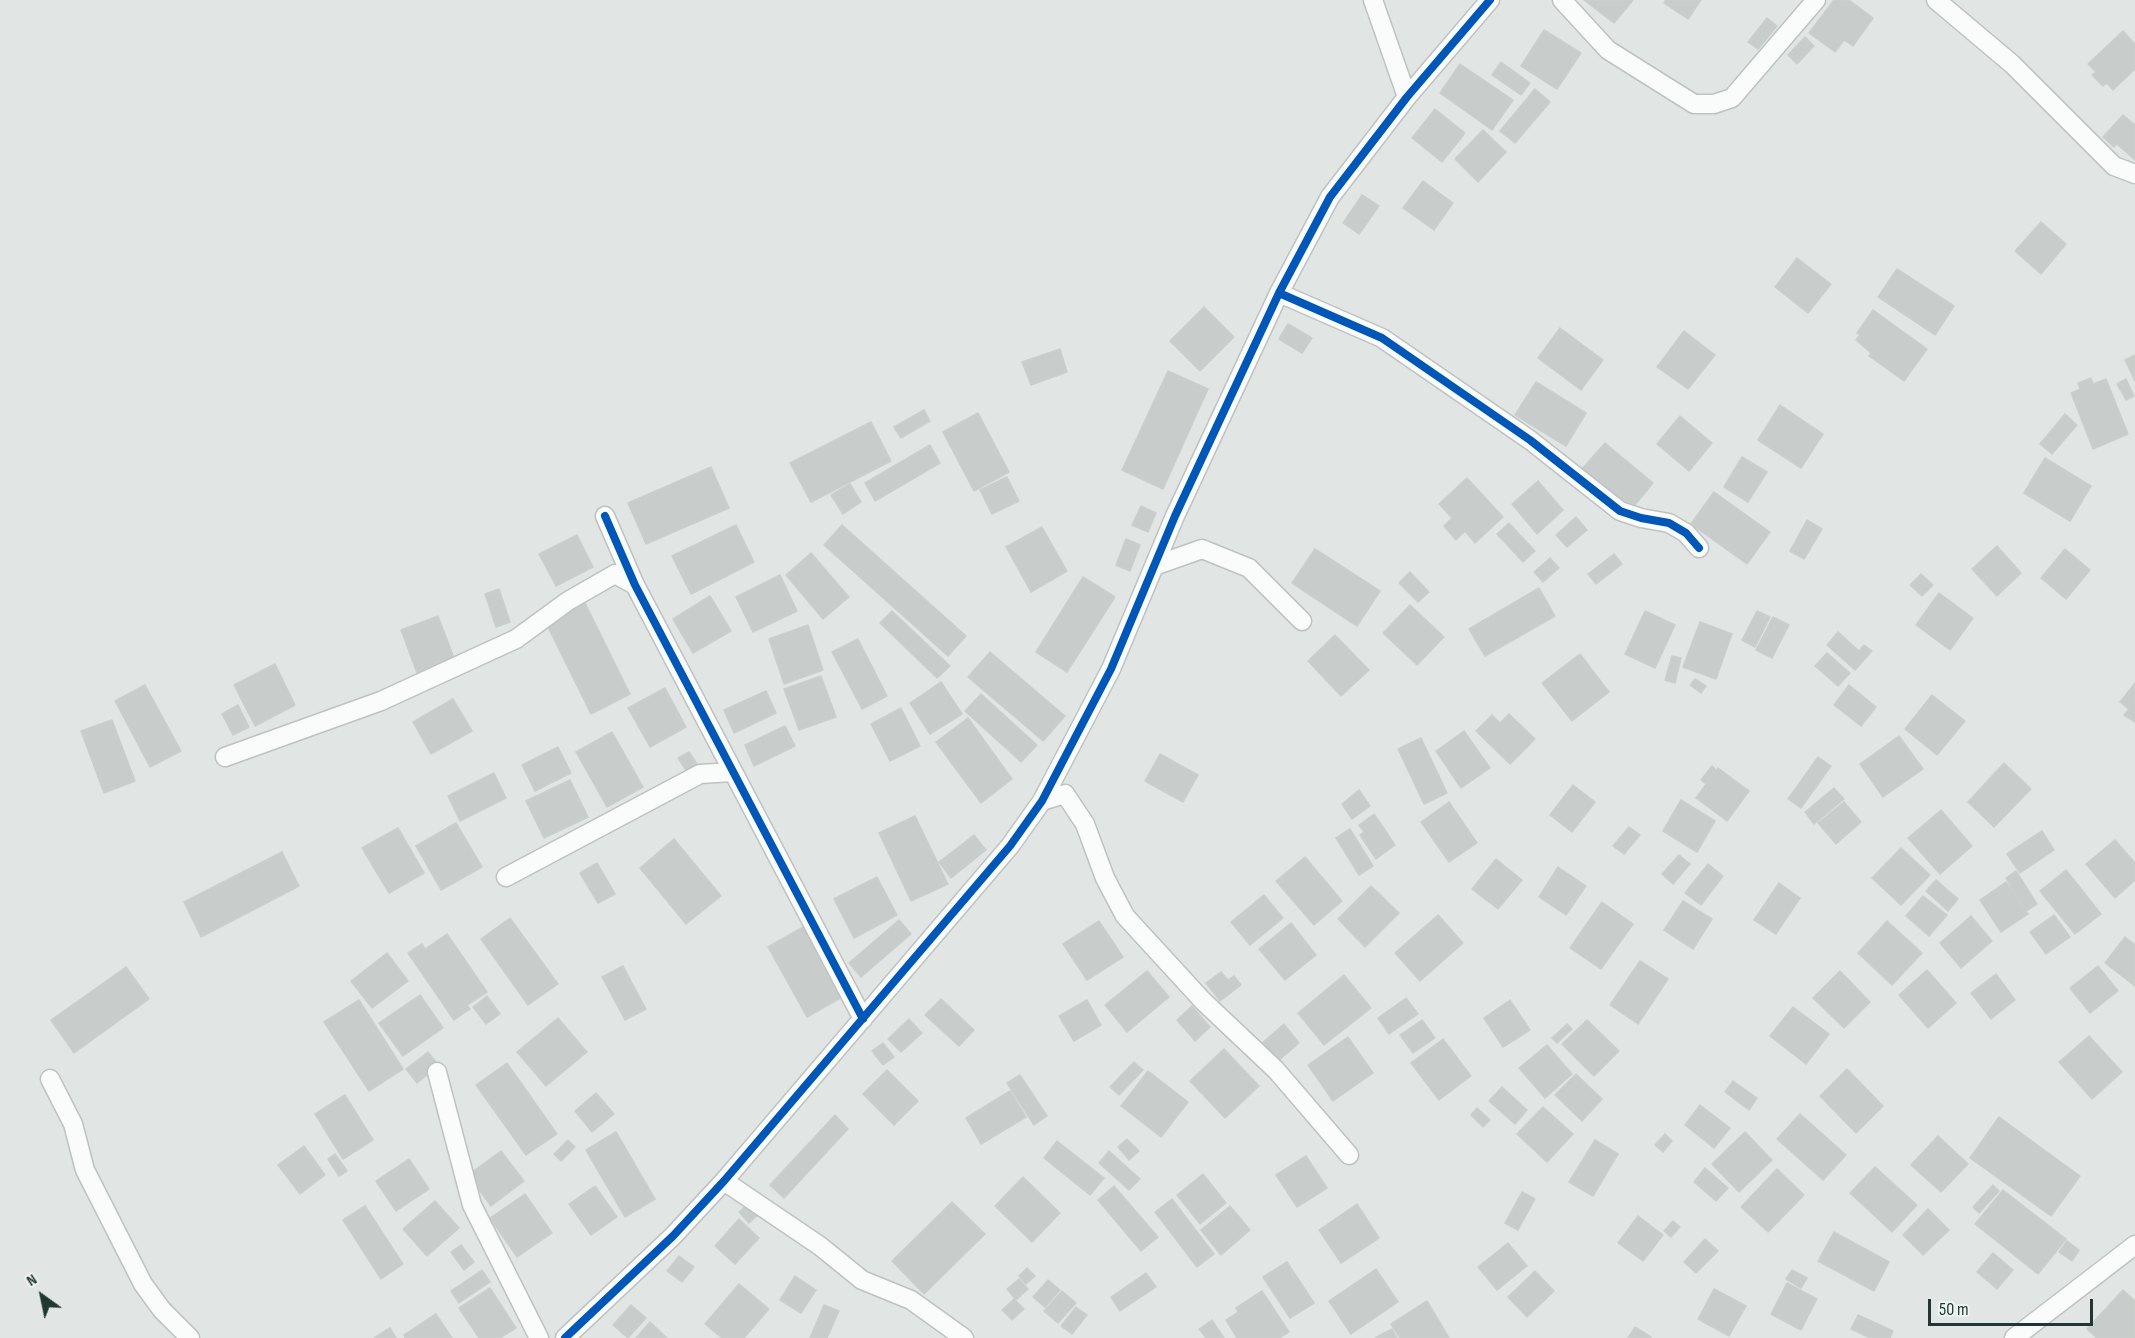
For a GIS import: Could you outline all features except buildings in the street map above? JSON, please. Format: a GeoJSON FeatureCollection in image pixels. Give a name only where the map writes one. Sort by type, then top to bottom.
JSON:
{"type":"FeatureCollection","features":[{"type":"Feature","properties":{"kind":"street"},"geometry":{"type":"LineString","coordinates":[[1374,0],[1407,97]]}},
{"type":"Feature","properties":{"kind":"street"},"geometry":{"type":"LineString","coordinates":[[564,1338],[674,1236],[724,1182],[1010,846],[1042,801],[1111,669],[1154,566],[1279,293],[1330,197],[1407,97],[1490,0]]}},
{"type":"Feature","properties":{"kind":"street"},"geometry":{"type":"LineString","coordinates":[[1562,0],[1608,50],[1694,104],[1714,104],[1732,98],[1816,0]]}},
{"type":"Feature","properties":{"kind":"street"},"geometry":{"type":"LineString","coordinates":[[1936,0],[2012,64],[2114,166],[2135,174]]}},
{"type":"Feature","properties":{"kind":"street"},"geometry":{"type":"LineString","coordinates":[[1279,293],[1382,338],[1530,440],[1620,511],[1641,518],[1669,523],[1686,533],[1699,548]]}},
{"type":"Feature","properties":{"kind":"street"},"geometry":{"type":"LineString","coordinates":[[605,516],[635,585],[863,1019]]}},
{"type":"Feature","properties":{"kind":"street"},"geometry":{"type":"LineString","coordinates":[[1154,566],[1202,549],[1249,568],[1302,621]]}},
{"type":"Feature","properties":{"kind":"street"},"geometry":{"type":"LineString","coordinates":[[225,757],[381,701],[516,639],[568,601],[615,574],[635,585]]}},
{"type":"Feature","properties":{"kind":"street"},"geometry":{"type":"LineString","coordinates":[[506,877],[700,774],[732,772]]}},
{"type":"Feature","properties":{"kind":"street"},"geometry":{"type":"LineString","coordinates":[[1042,801],[1065,794],[1085,824],[1105,878],[1125,916],[1203,1001],[1276,1070],[1349,1155]]}},
{"type":"Feature","properties":{"kind":"street"},"geometry":{"type":"LineString","coordinates":[[437,1072],[472,1206],[539,1338]]}},
{"type":"Feature","properties":{"kind":"street"},"geometry":{"type":"LineString","coordinates":[[50,1079],[73,1124],[85,1170],[143,1284],[162,1311],[190,1338]]}},
{"type":"Feature","properties":{"kind":"street"},"geometry":{"type":"LineString","coordinates":[[724,1182],[820,1246],[862,1280],[911,1300],[964,1338]]}},
{"type":"Feature","properties":{"kind":"street"},"geometry":{"type":"LineString","coordinates":[[2014,1338],[2135,1245]]}},
{"type":"Feature","properties":{"kind":"cycle path"},"geometry":{"type":"LineString","coordinates":[[565,1338],[673,1236],[724,1181],[1010,846],[1042,801],[1111,669],[1175,516],[1279,293],[1330,197],[1407,97],[1490,0]]}},
{"type":"Feature","properties":{"kind":"cycle path"},"geometry":{"type":"LineString","coordinates":[[1279,293],[1382,338],[1530,440],[1620,511],[1641,518],[1669,523],[1686,533],[1699,548]]}},
{"type":"Feature","properties":{"kind":"cycle path"},"geometry":{"type":"LineString","coordinates":[[605,516],[635,585],[863,1019]]}}]}
